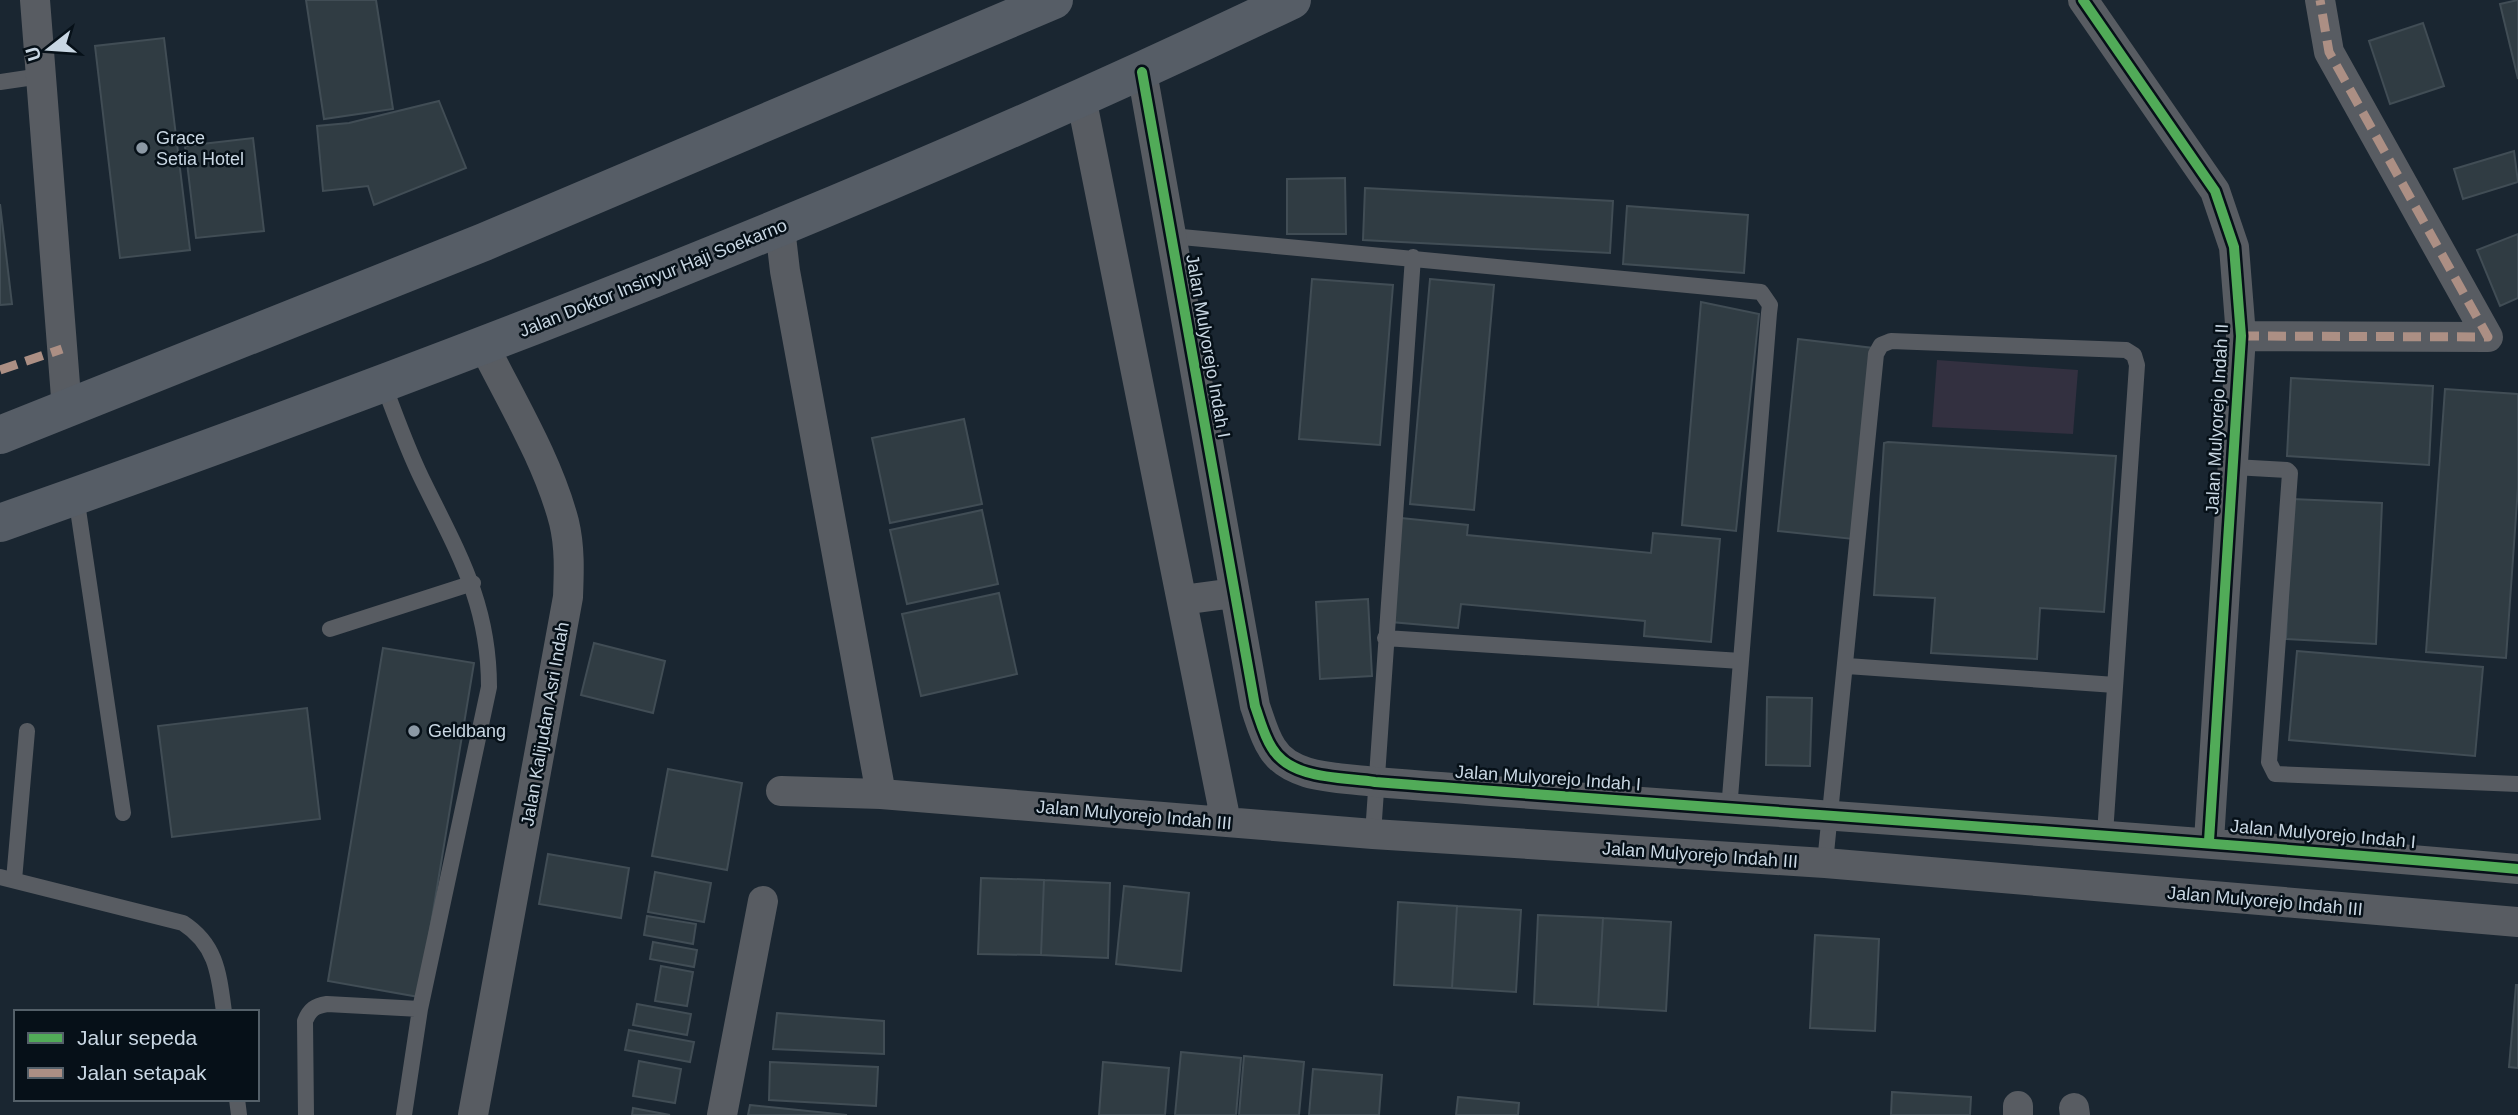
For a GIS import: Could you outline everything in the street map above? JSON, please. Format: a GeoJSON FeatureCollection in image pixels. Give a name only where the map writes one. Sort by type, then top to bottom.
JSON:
{"type":"FeatureCollection","features":[{"type":"Feature","properties":{"kind":"main road"},"geometry":{"type":"LineString","coordinates":[[0,435],[472,247],[1054,0]]}},
{"type":"Feature","properties":{"kind":"main road","name":"Jalan Doktor Insinyur Haji Soekarno"},"geometry":{"type":"LineString","coordinates":[[0,523],[484,346],[780,228],[1142,72],[1292,0]]}},
{"type":"Feature","properties":{"kind":"street"},"geometry":{"type":"LineString","coordinates":[[35,0],[67,410]]}},
{"type":"Feature","properties":{"kind":"street","name":"Jalan Mulyorejo Indah II"},"geometry":{"type":"LineString","coordinates":[[2082,0],[2215,191],[2234,247],[2241,335],[2209,841]]}},
{"type":"Feature","properties":{"kind":"street"},"geometry":{"type":"LineString","coordinates":[[2241,335],[2488,337],[2329,51],[2320,0]]}},
{"type":"Feature","properties":{"kind":"street","name":"Jalan Mulyorejo Indah I"},"geometry":{"type":"LineString","coordinates":[[1142,72],[1147,113],[1255,706],[1272,748],[1284,763],[1308,773],[1374,782],[1831,818],[2209,841],[2518,869]]}},
{"type":"Feature","properties":{"kind":"street"},"geometry":{"type":"LineString","coordinates":[[1081,97],[1226,822]]}},
{"type":"Feature","properties":{"kind":"street"},"geometry":{"type":"LineString","coordinates":[[780,228],[785,271],[881,794]]}},
{"type":"Feature","properties":{"kind":"street","name":"Jalan Kalijudan Asri Indah"},"geometry":{"type":"LineString","coordinates":[[473,1115],[568,597],[569,560],[564,523],[552,488],[484,346]]}},
{"type":"Feature","properties":{"kind":"street"},"geometry":{"type":"LineString","coordinates":[[1182,600],[1234,593]]}},
{"type":"Feature","properties":{"kind":"street","name":"Jalan Mulyorejo Indah III"},"geometry":{"type":"LineString","coordinates":[[780,791],[881,794],[1373,834],[1825,863],[2518,922]]}},
{"type":"Feature","properties":{"kind":"street"},"geometry":{"type":"LineString","coordinates":[[722,1115],[763,901]]}},
{"type":"Feature","properties":{"kind":"lane"},"geometry":{"type":"LineString","coordinates":[[0,82],[41,76]]}},
{"type":"Feature","properties":{"kind":"lane"},"geometry":{"type":"LineString","coordinates":[[1171,236],[1761,292],[1770,305],[1729,810]]}},
{"type":"Feature","properties":{"kind":"lane"},"geometry":{"type":"LineString","coordinates":[[1373,834],[1374,782],[1413,257]]}},
{"type":"Feature","properties":{"kind":"lane"},"geometry":{"type":"LineString","coordinates":[[1825,863],[1877,349],[1891,341],[2126,349],[2134,355],[2137,365],[2105,834]]}},
{"type":"Feature","properties":{"kind":"lane"},"geometry":{"type":"LineString","coordinates":[[383,383],[412,458],[473,583],[487,642],[489,687],[420,1009],[404,1115]]}},
{"type":"Feature","properties":{"kind":"lane"},"geometry":{"type":"LineString","coordinates":[[2234,467],[2287,470],[2290,473],[2269,762],[2275,774],[2518,784]]}},
{"type":"Feature","properties":{"kind":"lane"},"geometry":{"type":"LineString","coordinates":[[76,496],[123,813]]}},
{"type":"Feature","properties":{"kind":"lane"},"geometry":{"type":"LineString","coordinates":[[330,629],[473,583]]}},
{"type":"Feature","properties":{"kind":"lane"},"geometry":{"type":"LineString","coordinates":[[1385,638],[1741,661]]}},
{"type":"Feature","properties":{"kind":"lane"},"geometry":{"type":"LineString","coordinates":[[1847,666],[2115,685]]}},
{"type":"Feature","properties":{"kind":"lane"},"geometry":{"type":"LineString","coordinates":[[27,731],[7,878],[183,923],[198,933],[217,964],[224,1010]]}},
{"type":"Feature","properties":{"kind":"lane"},"geometry":{"type":"LineString","coordinates":[[306,1115],[305,1021],[309,1012],[316,1006],[327,1004],[420,1009]]}},
{"type":"Feature","properties":{"kind":"shaded area"},"geometry":{"type":"Polygon","coordinates":[[[1937,360],[2078,370],[2073,434],[1932,427],[1937,360]]]}},
{"type":"Feature","properties":{"kind":"building"},"geometry":{"type":"Polygon","coordinates":[[[306,0],[376,0],[393,109],[324,119],[306,0]]]}},
{"type":"Feature","properties":{"kind":"building"},"geometry":{"type":"Polygon","coordinates":[[[2518,0],[2518,79],[2500,4],[2518,0]]]}},
{"type":"Feature","properties":{"kind":"building"},"geometry":{"type":"Polygon","coordinates":[[[2423,23],[2444,86],[2390,104],[2369,41],[2423,23]]]}},
{"type":"Feature","properties":{"kind":"building","name":"Grace Setia Hotel"},"geometry":{"type":"Polygon","coordinates":[[[164,38],[190,250],[120,258],[95,46],[164,38]]]}},
{"type":"Feature","properties":{"kind":"building"},"geometry":{"type":"Polygon","coordinates":[[[439,101],[466,168],[374,205],[368,186],[323,191],[317,126],[349,123],[439,101]]]}},
{"type":"Feature","properties":{"kind":"building"},"geometry":{"type":"Polygon","coordinates":[[[253,138],[264,231],[196,238],[185,146],[253,138]]]}},
{"type":"Feature","properties":{"kind":"building"},"geometry":{"type":"Polygon","coordinates":[[[2514,151],[2518,182],[2463,199],[2454,169],[2514,151]]]}},
{"type":"Feature","properties":{"kind":"building"},"geometry":{"type":"Polygon","coordinates":[[[1345,178],[1346,234],[1287,234],[1287,179],[1345,178]]]}},
{"type":"Feature","properties":{"kind":"building"},"geometry":{"type":"Polygon","coordinates":[[[1365,188],[1613,201],[1610,253],[1363,240],[1365,188]]]}},
{"type":"Feature","properties":{"kind":"building"},"geometry":{"type":"Polygon","coordinates":[[[0,204],[12,304],[0,305],[0,204]]]}},
{"type":"Feature","properties":{"kind":"building"},"geometry":{"type":"Polygon","coordinates":[[[1627,206],[1748,215],[1744,273],[1623,264],[1627,206]]]}},
{"type":"Feature","properties":{"kind":"building"},"geometry":{"type":"Polygon","coordinates":[[[2518,234],[2518,298],[2500,306],[2477,250],[2518,234]]]}},
{"type":"Feature","properties":{"kind":"building"},"geometry":{"type":"Polygon","coordinates":[[[1312,279],[1393,285],[1380,445],[1299,439],[1312,279]]]}},
{"type":"Feature","properties":{"kind":"building"},"geometry":{"type":"Polygon","coordinates":[[[1430,279],[1494,285],[1474,510],[1410,504],[1430,279]]]}},
{"type":"Feature","properties":{"kind":"building"},"geometry":{"type":"Polygon","coordinates":[[[1701,302],[1759,314],[1736,531],[1682,525],[1701,302]]]}},
{"type":"Feature","properties":{"kind":"building"},"geometry":{"type":"Polygon","coordinates":[[[1798,339],[1873,348],[1853,539],[1778,531],[1798,339]]]}},
{"type":"Feature","properties":{"kind":"building"},"geometry":{"type":"Polygon","coordinates":[[[2291,378],[2433,386],[2429,465],[2287,456],[2291,378]]]}},
{"type":"Feature","properties":{"kind":"building"},"geometry":{"type":"Polygon","coordinates":[[[2445,389],[2518,394],[2518,487],[2506,658],[2426,652],[2445,389]]]}},
{"type":"Feature","properties":{"kind":"building"},"geometry":{"type":"Polygon","coordinates":[[[964,419],[982,504],[890,523],[872,438],[964,419]]]}},
{"type":"Feature","properties":{"kind":"building"},"geometry":{"type":"Polygon","coordinates":[[[1884,443],[2116,456],[2104,612],[2040,608],[2037,659],[1931,653],[1935,598],[1874,595],[1884,443]]]}},
{"type":"Feature","properties":{"kind":"building"},"geometry":{"type":"Polygon","coordinates":[[[2292,499],[2382,503],[2376,644],[2286,639],[2292,499]]]}},
{"type":"Feature","properties":{"kind":"building"},"geometry":{"type":"Polygon","coordinates":[[[982,510],[998,584],[907,604],[890,530],[982,510]]]}},
{"type":"Feature","properties":{"kind":"building"},"geometry":{"type":"Polygon","coordinates":[[[1401,518],[1468,525],[1467,535],[1651,553],[1653,533],[1720,539],[1711,642],[1644,636],[1645,621],[1461,604],[1458,628],[1391,622],[1401,518]]]}},
{"type":"Feature","properties":{"kind":"building"},"geometry":{"type":"Polygon","coordinates":[[[999,593],[1017,674],[921,696],[902,614],[999,593]]]}},
{"type":"Feature","properties":{"kind":"building"},"geometry":{"type":"Polygon","coordinates":[[[1368,599],[1372,676],[1320,679],[1316,602],[1368,599]]]}},
{"type":"Feature","properties":{"kind":"building"},"geometry":{"type":"Polygon","coordinates":[[[594,643],[665,661],[653,713],[581,695],[594,643]]]}},
{"type":"Feature","properties":{"kind":"building"},"geometry":{"type":"Polygon","coordinates":[[[383,648],[474,663],[419,997],[328,981],[383,648]]]}},
{"type":"Feature","properties":{"kind":"building"},"geometry":{"type":"Polygon","coordinates":[[[2297,651],[2483,667],[2475,756],[2289,740],[2297,651]]]}},
{"type":"Feature","properties":{"kind":"building"},"geometry":{"type":"Polygon","coordinates":[[[1767,697],[1812,698],[1810,766],[1766,765],[1767,697]]]}},
{"type":"Feature","properties":{"kind":"building"},"geometry":{"type":"Polygon","coordinates":[[[307,708],[320,819],[172,837],[158,726],[307,708]]]}},
{"type":"Feature","properties":{"kind":"building"},"geometry":{"type":"Polygon","coordinates":[[[668,769],[742,783],[727,870],[652,856],[668,769]]]}},
{"type":"Feature","properties":{"kind":"building"},"geometry":{"type":"Polygon","coordinates":[[[548,854],[629,868],[621,918],[539,904],[548,854]]]}},
{"type":"Feature","properties":{"kind":"building"},"geometry":{"type":"Polygon","coordinates":[[[655,872],[711,883],[704,922],[648,912],[655,872]]]}},
{"type":"Feature","properties":{"kind":"building"},"geometry":{"type":"Polygon","coordinates":[[[981,878],[1044,880],[1041,955],[978,954],[981,878]]]}},
{"type":"Feature","properties":{"kind":"building"},"geometry":{"type":"Polygon","coordinates":[[[1044,880],[1110,883],[1108,958],[1041,955],[1044,880]]]}},
{"type":"Feature","properties":{"kind":"building"},"geometry":{"type":"Polygon","coordinates":[[[1124,886],[1189,893],[1181,971],[1116,964],[1124,886]]]}},
{"type":"Feature","properties":{"kind":"building"},"geometry":{"type":"Polygon","coordinates":[[[1398,902],[1457,906],[1452,988],[1394,985],[1398,902]]]}},
{"type":"Feature","properties":{"kind":"building"},"geometry":{"type":"Polygon","coordinates":[[[1457,906],[1521,910],[1516,992],[1452,988],[1457,906]]]}},
{"type":"Feature","properties":{"kind":"building"},"geometry":{"type":"Polygon","coordinates":[[[1538,915],[1603,918],[1598,1007],[1534,1004],[1538,915]]]}},
{"type":"Feature","properties":{"kind":"building"},"geometry":{"type":"Polygon","coordinates":[[[647,916],[696,924],[693,944],[644,935],[647,916]]]}},
{"type":"Feature","properties":{"kind":"building"},"geometry":{"type":"Polygon","coordinates":[[[1603,918],[1671,922],[1666,1011],[1598,1007],[1603,918]]]}},
{"type":"Feature","properties":{"kind":"building"},"geometry":{"type":"Polygon","coordinates":[[[1815,935],[1879,939],[1875,1031],[1810,1028],[1815,935]]]}},
{"type":"Feature","properties":{"kind":"building"},"geometry":{"type":"Polygon","coordinates":[[[653,942],[697,950],[694,967],[650,959],[653,942]]]}},
{"type":"Feature","properties":{"kind":"building"},"geometry":{"type":"Polygon","coordinates":[[[661,966],[693,972],[687,1006],[655,1001],[661,966]]]}},
{"type":"Feature","properties":{"kind":"building"},"geometry":{"type":"Polygon","coordinates":[[[2518,985],[2518,1068],[2509,1067],[2518,985]]]}},
{"type":"Feature","properties":{"kind":"building"},"geometry":{"type":"Polygon","coordinates":[[[637,1004],[691,1014],[687,1035],[633,1025],[637,1004]]]}},
{"type":"Feature","properties":{"kind":"building"},"geometry":{"type":"Polygon","coordinates":[[[777,1013],[884,1021],[884,1054],[773,1049],[777,1013]]]}},
{"type":"Feature","properties":{"kind":"building"},"geometry":{"type":"Polygon","coordinates":[[[629,1030],[694,1042],[690,1062],[625,1050],[629,1030]]]}},
{"type":"Feature","properties":{"kind":"building"},"geometry":{"type":"Polygon","coordinates":[[[1181,1052],[1241,1058],[1236,1115],[1175,1115],[1181,1052]]]}},
{"type":"Feature","properties":{"kind":"building"},"geometry":{"type":"Polygon","coordinates":[[[1244,1056],[1304,1062],[1299,1115],[1239,1115],[1244,1056]]]}},
{"type":"Feature","properties":{"kind":"building"},"geometry":{"type":"Polygon","coordinates":[[[639,1061],[681,1069],[675,1103],[633,1096],[639,1061]]]}},
{"type":"Feature","properties":{"kind":"building"},"geometry":{"type":"Polygon","coordinates":[[[770,1062],[878,1067],[876,1106],[769,1100],[770,1062]]]}},
{"type":"Feature","properties":{"kind":"building"},"geometry":{"type":"Polygon","coordinates":[[[1103,1062],[1169,1068],[1165,1115],[1099,1115],[1103,1062]]]}},
{"type":"Feature","properties":{"kind":"building"},"geometry":{"type":"Polygon","coordinates":[[[1313,1069],[1382,1075],[1379,1115],[1309,1115],[1313,1069]]]}},
{"type":"Feature","properties":{"kind":"building"},"geometry":{"type":"Polygon","coordinates":[[[1892,1092],[1971,1097],[1970,1115],[1891,1115],[1892,1092]]]}},
{"type":"Feature","properties":{"kind":"building"},"geometry":{"type":"Polygon","coordinates":[[[1458,1097],[1519,1103],[1518,1115],[1456,1115],[1458,1097]]]}},
{"type":"Feature","properties":{"kind":"building"},"geometry":{"type":"Polygon","coordinates":[[[750,1105],[847,1115],[748,1115],[750,1105]]]}},
{"type":"Feature","properties":{"kind":"building"},"geometry":{"type":"Polygon","coordinates":[[[633,1108],[670,1115],[632,1115],[633,1108]]]}},
{"type":"Feature","properties":{"kind":"marked path"},"geometry":{"type":"LineString","coordinates":[[2241,336],[2488,337],[2329,52],[2320,0]]}},
{"type":"Feature","properties":{"kind":"marked path"},"geometry":{"type":"LineString","coordinates":[[0,370],[62,349]]}},
{"type":"Feature","properties":{"kind":"cycle path"},"geometry":{"type":"LineString","coordinates":[[2083,0],[2215,191],[2234,247],[2241,336],[2209,841]]}},
{"type":"Feature","properties":{"kind":"cycle path"},"geometry":{"type":"LineString","coordinates":[[1142,72],[1255,706],[1272,748],[1291,766],[1318,775],[1375,782],[2232,845],[2518,869]]}},
{"type":"Feature","properties":{"kind":"place","name":"Grace Setia Hotel"},"geometry":{"type":"Point","coordinates":[142,148]}},
{"type":"Feature","properties":{"kind":"place","name":"Geldbang"},"geometry":{"type":"Point","coordinates":[414,731]}}]}
